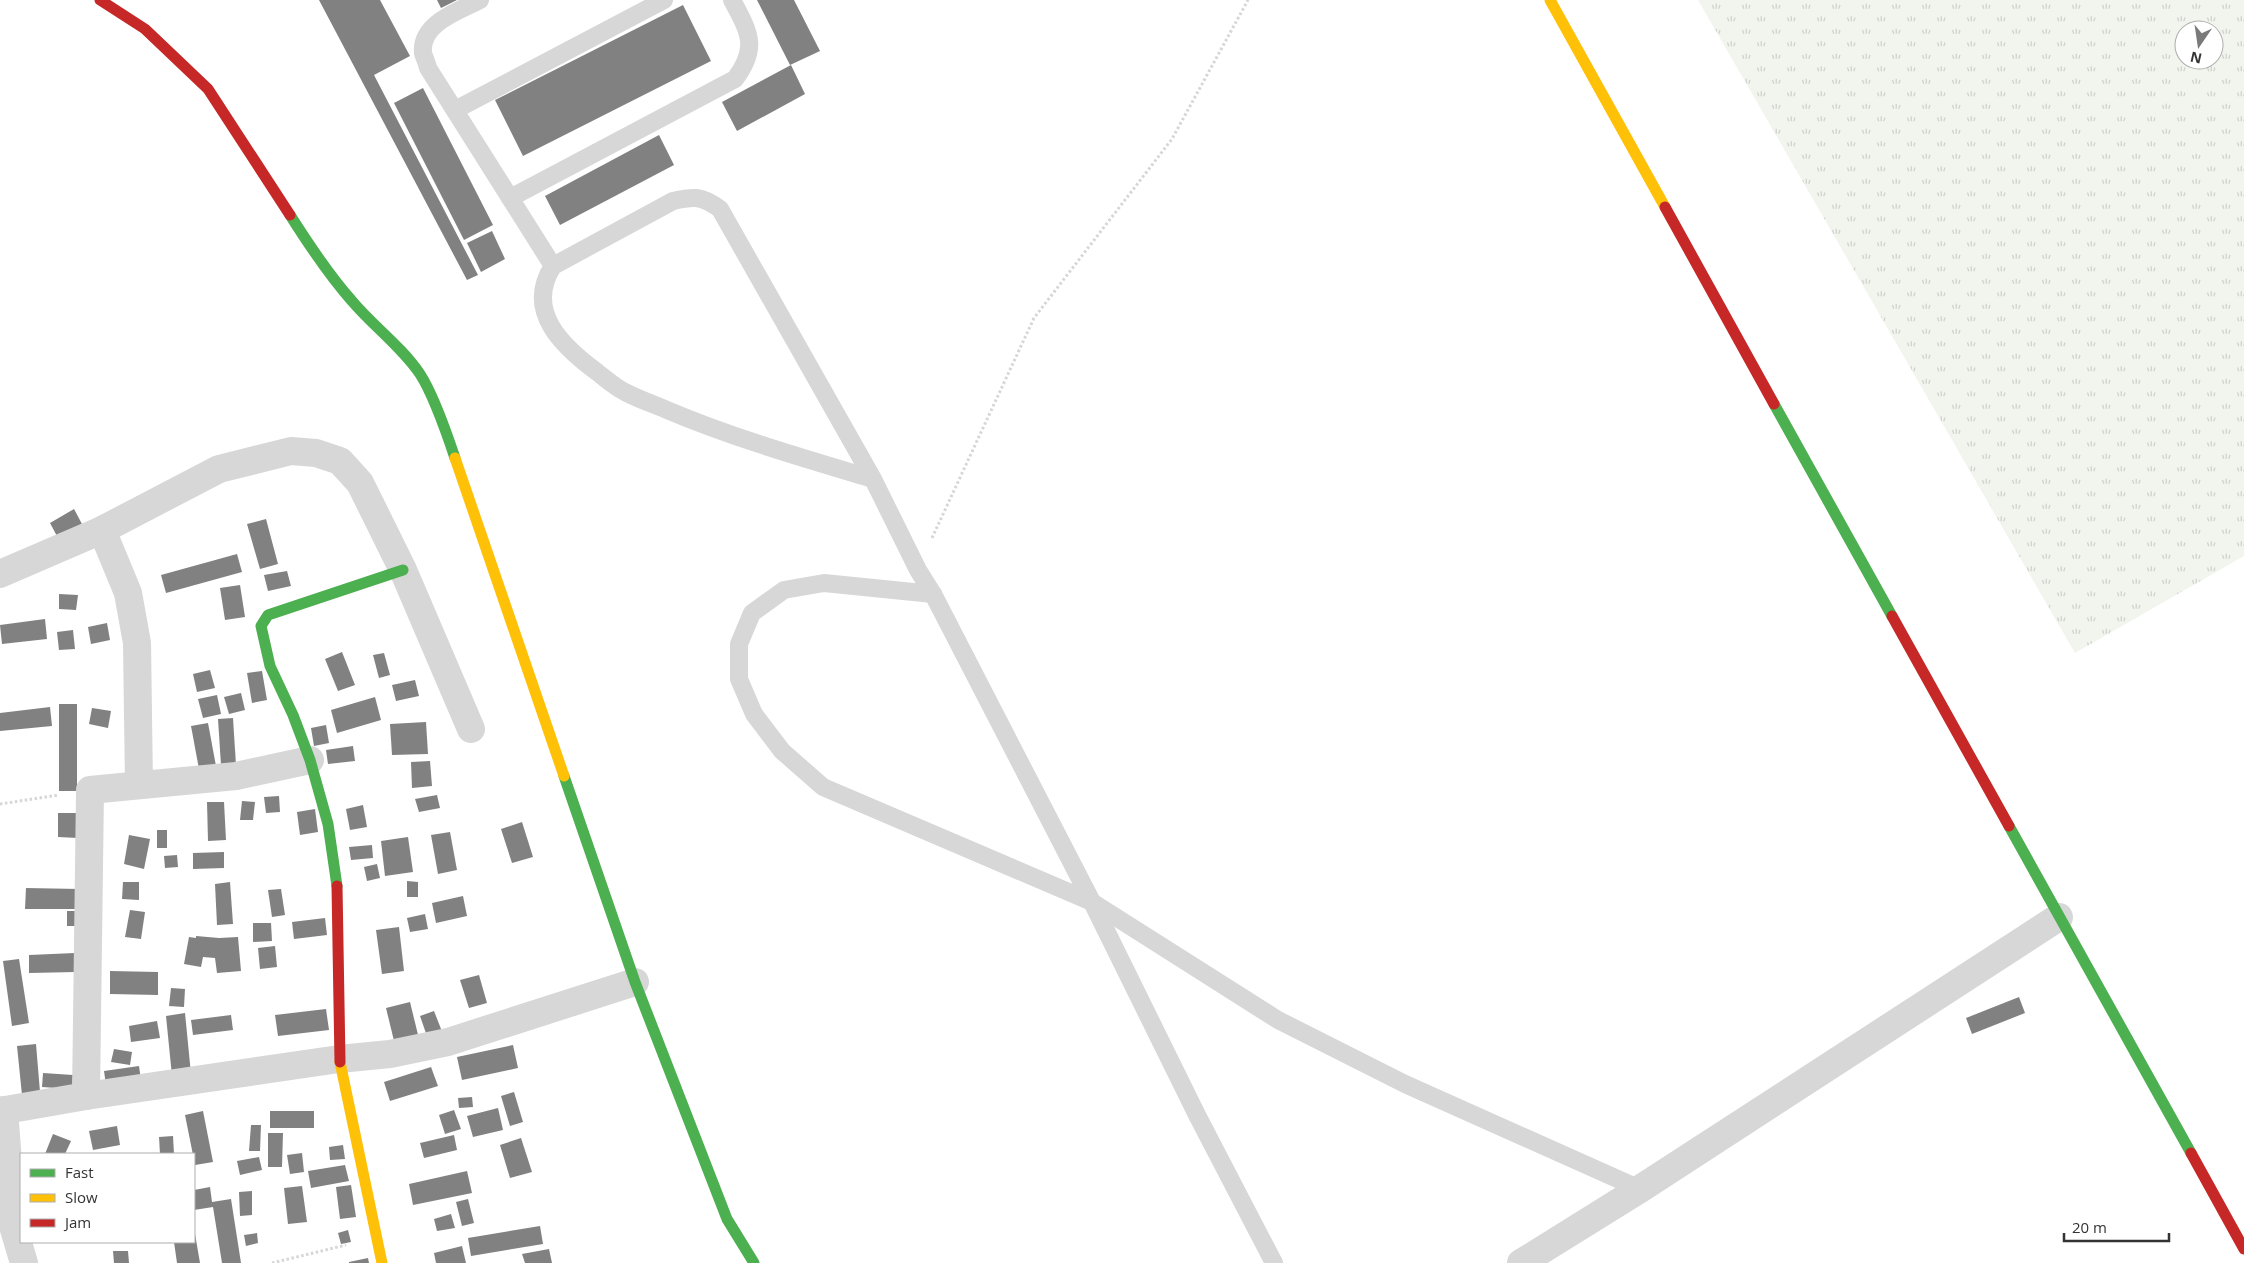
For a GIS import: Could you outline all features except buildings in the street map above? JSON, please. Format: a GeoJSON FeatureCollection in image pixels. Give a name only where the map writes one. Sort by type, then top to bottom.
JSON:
{"type":"FeatureCollection","features":[{"type":"Feature","properties":{"kind":"street"},"geometry":{"type":"LineString","coordinates":[[100,0],[145,29],[208,89],[320,262],[352,303],[384,332],[420,374],[446,432],[635,982],[727,1219],[754,1263]]}},
{"type":"Feature","properties":{"kind":"street"},"geometry":{"type":"LineString","coordinates":[[1550,0],[2244,1249]]}},
{"type":"Feature","properties":{"kind":"street"},"geometry":{"type":"LineString","coordinates":[[0,574],[102,530],[219,469],[291,451],[316,453],[340,462],[360,483],[403,570],[471,729]]}},
{"type":"Feature","properties":{"kind":"street"},"geometry":{"type":"LineString","coordinates":[[102,530],[128,593],[137,644],[139,785]]}},
{"type":"Feature","properties":{"kind":"street"},"geometry":{"type":"LineString","coordinates":[[382,1263],[339,1059],[338,880],[328,824],[310,760],[293,715],[270,666],[262,634],[263,620],[268,615],[403,570]]}},
{"type":"Feature","properties":{"kind":"street"},"geometry":{"type":"LineString","coordinates":[[86,1096],[90,790],[236,776],[310,760]]}},
{"type":"Feature","properties":{"kind":"street"},"geometry":{"type":"LineString","coordinates":[[1521,1263],[1640,1189],[2059,917]]}},
{"type":"Feature","properties":{"kind":"street"},"geometry":{"type":"LineString","coordinates":[[24,1263],[12,1226],[2,1110],[339,1059],[390,1054],[448,1042],[635,982]]}},
{"type":"Feature","properties":{"kind":"lane"},"geometry":{"type":"LineString","coordinates":[[480,0],[439,21],[428,34],[423,52],[428,68],[553,266]]}},
{"type":"Feature","properties":{"kind":"lane"},"geometry":{"type":"LineString","coordinates":[[455,110],[664,0]]}},
{"type":"Feature","properties":{"kind":"lane"},"geometry":{"type":"LineString","coordinates":[[510,198],[735,79],[746,64],[750,45],[747,29],[732,0]]}},
{"type":"Feature","properties":{"kind":"lane"},"geometry":{"type":"LineString","coordinates":[[873,479],[773,449],[694,422],[624,392],[580,360],[549,326],[543,296],[545,279],[553,266],[673,201],[692,197],[706,199],[720,209],[873,479],[918,570],[933,594],[1092,902],[1193,1106],[1274,1263]]}},
{"type":"Feature","properties":{"kind":"lane"},"geometry":{"type":"LineString","coordinates":[[933,594],[824,583],[784,590],[752,613],[739,644],[739,679],[754,714],[782,750],[823,787],[1092,902],[1278,1020],[1405,1084],[1640,1189]]}},
{"type":"Feature","properties":{"kind":"path"},"geometry":{"type":"LineString","coordinates":[[918,570],[1034,318],[1172,139],[1248,0]]}},
{"type":"Feature","properties":{"kind":"path"},"geometry":{"type":"LineString","coordinates":[[0,804],[90,790]]}},
{"type":"Feature","properties":{"kind":"path"},"geometry":{"type":"LineString","coordinates":[[272,1263],[376,1238]]}},
{"type":"Feature","properties":{"kind":"green space"},"geometry":{"type":"Polygon","coordinates":[[[1698,0],[2244,0],[2244,556],[2075,653],[1698,0]]]}},
{"type":"Feature","properties":{"kind":"traffic: fast"},"geometry":{"type":"LineString","coordinates":[[290,215],[343,291],[404,354],[420,374],[435,403],[455,458]]}},
{"type":"Feature","properties":{"kind":"traffic: fast"},"geometry":{"type":"LineString","coordinates":[[1774,404],[1892,616]]}},
{"type":"Feature","properties":{"kind":"traffic: fast"},"geometry":{"type":"LineString","coordinates":[[337,886],[328,824],[310,760],[293,715],[270,666],[261,626],[268,615],[403,570]]}},
{"type":"Feature","properties":{"kind":"traffic: fast"},"geometry":{"type":"LineString","coordinates":[[564,776],[635,982],[727,1219],[754,1263]]}},
{"type":"Feature","properties":{"kind":"traffic: fast"},"geometry":{"type":"LineString","coordinates":[[2009,826],[2191,1153]]}},
{"type":"Feature","properties":{"kind":"traffic: slow"},"geometry":{"type":"LineString","coordinates":[[1550,0],[1665,207]]}},
{"type":"Feature","properties":{"kind":"traffic: slow"},"geometry":{"type":"LineString","coordinates":[[455,458],[564,776]]}},
{"type":"Feature","properties":{"kind":"traffic: slow"},"geometry":{"type":"LineString","coordinates":[[340,1062],[382,1263]]}},
{"type":"Feature","properties":{"kind":"traffic: jam"},"geometry":{"type":"LineString","coordinates":[[100,0],[145,29],[208,89],[290,215]]}},
{"type":"Feature","properties":{"kind":"traffic: jam"},"geometry":{"type":"LineString","coordinates":[[1665,207],[1774,404]]}},
{"type":"Feature","properties":{"kind":"traffic: jam"},"geometry":{"type":"LineString","coordinates":[[1892,616],[2009,826]]}},
{"type":"Feature","properties":{"kind":"traffic: jam"},"geometry":{"type":"LineString","coordinates":[[337,886],[340,1062]]}},
{"type":"Feature","properties":{"kind":"traffic: jam"},"geometry":{"type":"LineString","coordinates":[[2191,1153],[2244,1249]]}}]}
